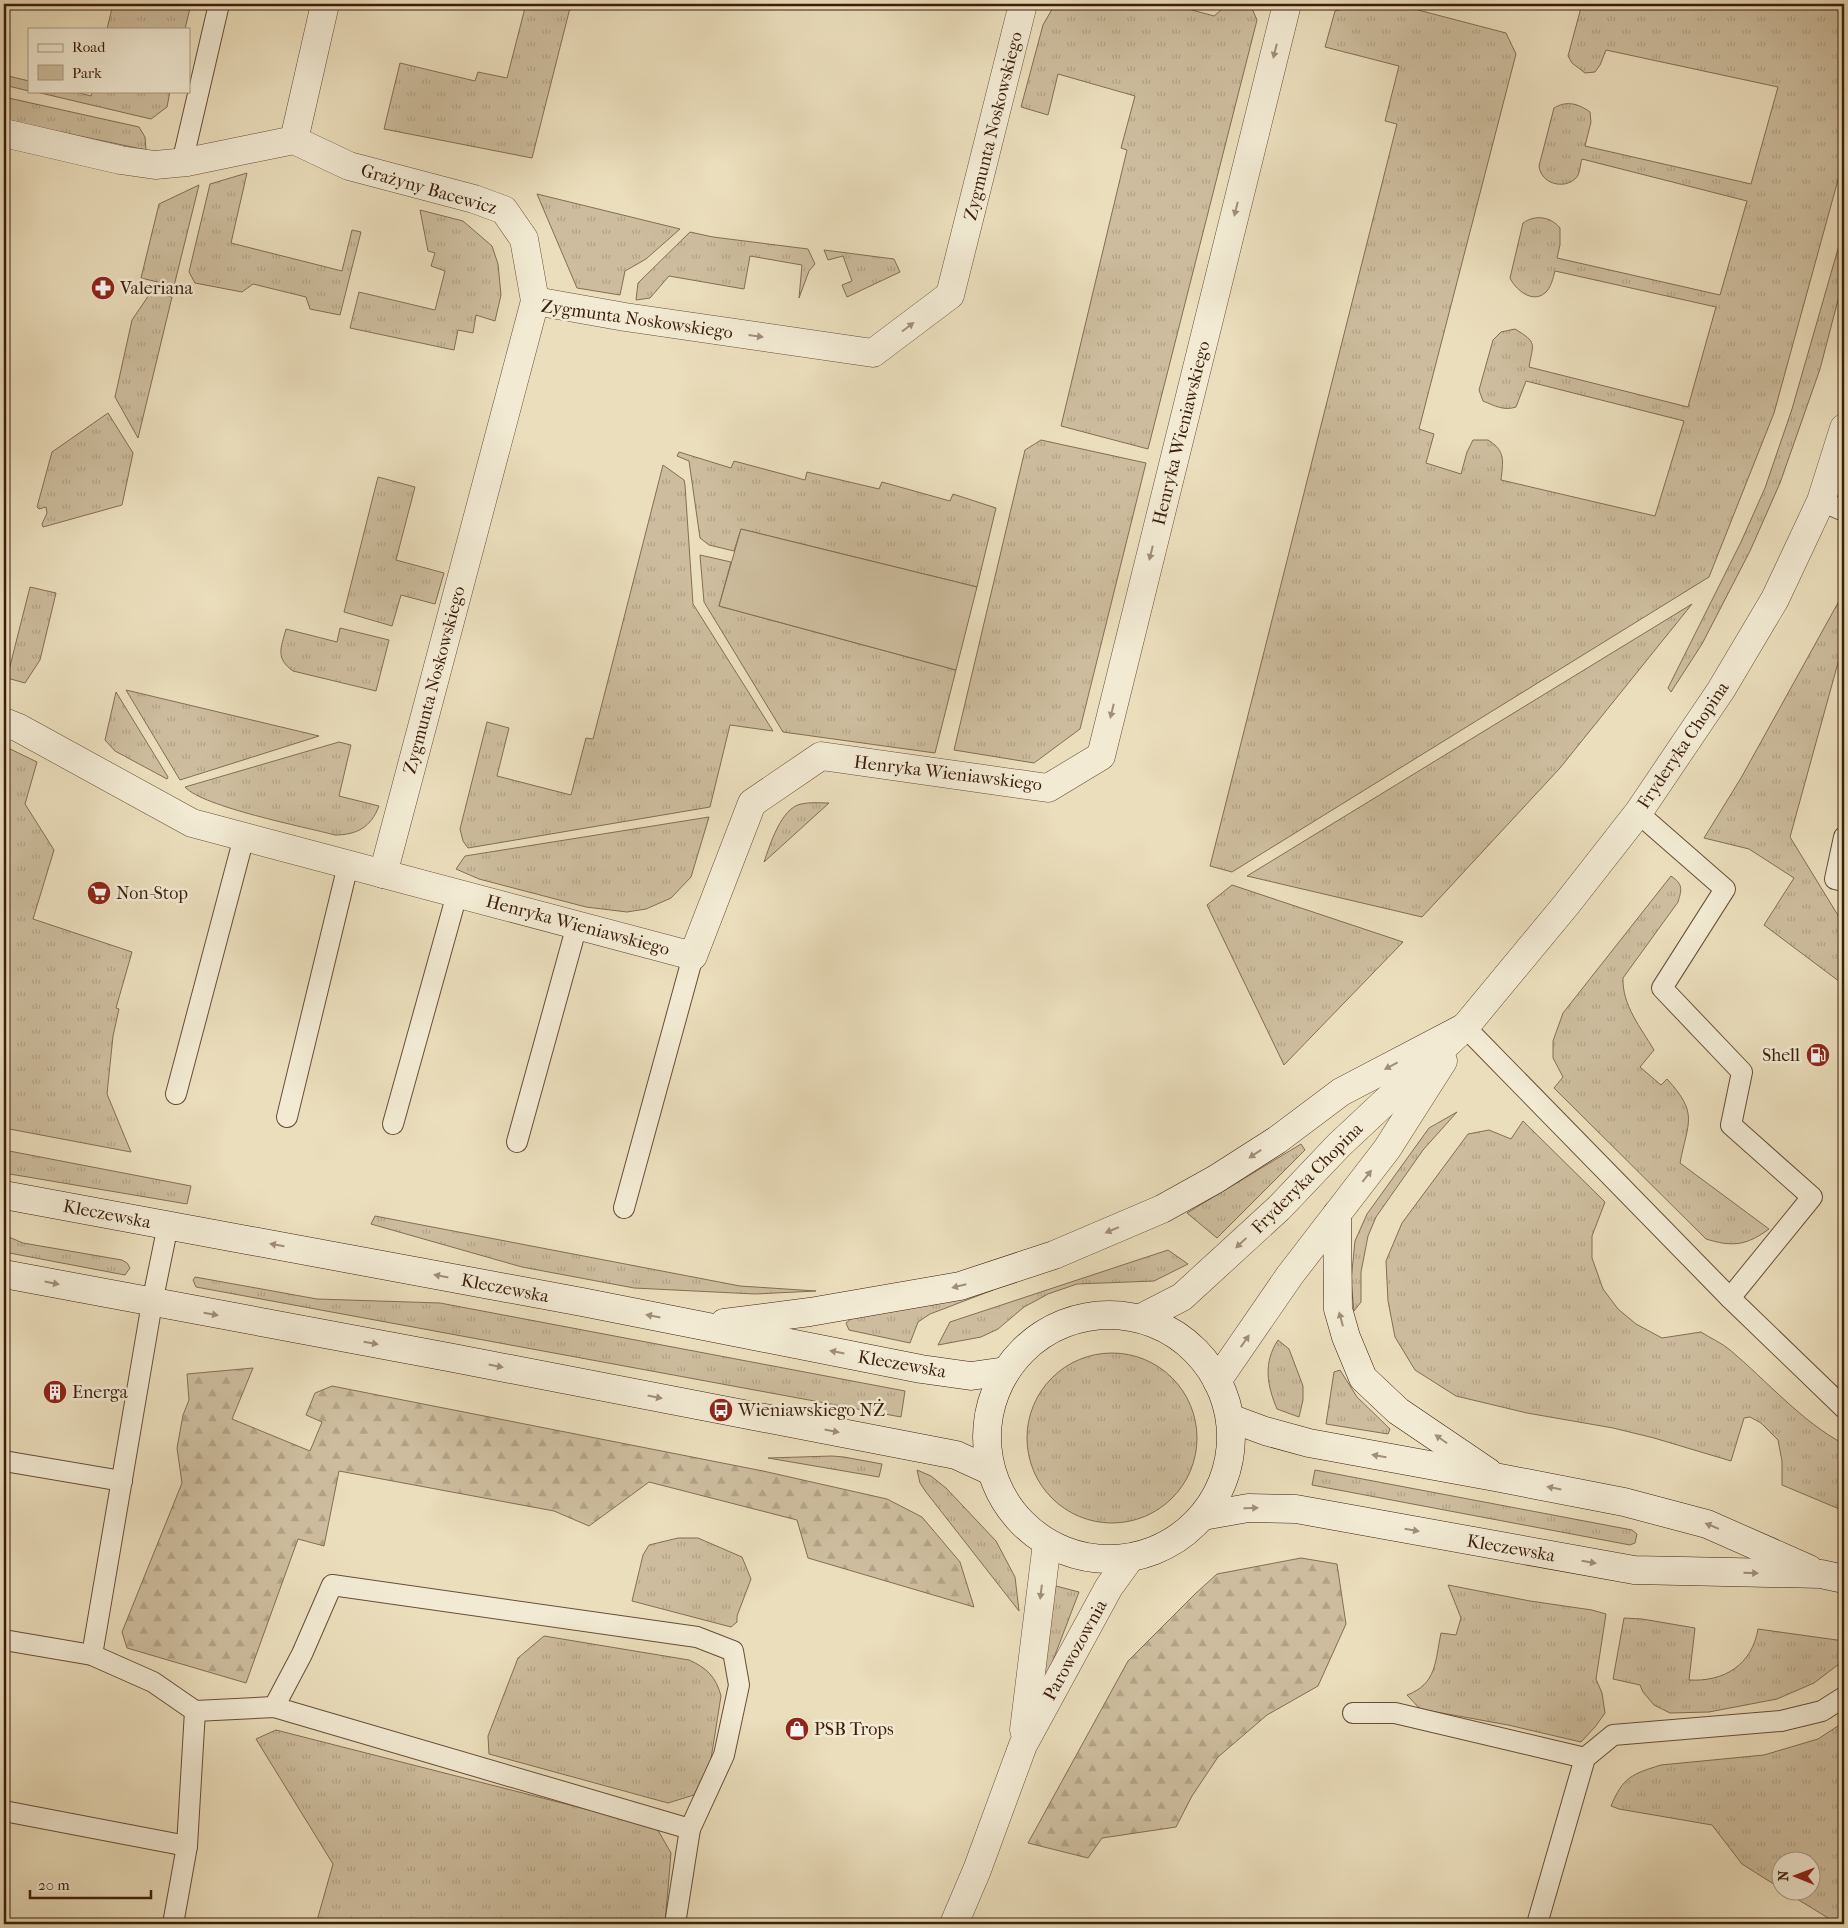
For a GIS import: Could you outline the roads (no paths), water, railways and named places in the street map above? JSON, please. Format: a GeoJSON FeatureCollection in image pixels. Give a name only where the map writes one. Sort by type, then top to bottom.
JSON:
{"type":"FeatureCollection","features":[{"type":"Feature","properties":{"kind":"street"},"geometry":{"type":"LineString","coordinates":[[4,133],[120,160],[155,165],[182,163],[294,140],[325,4]]}},
{"type":"Feature","properties":{"kind":"street","name":"Zygmunta Noskowskiego"},"geometry":{"type":"LineString","coordinates":[[383,874],[535,301],[626,317],[873,353],[950,295],[1023,4]]}},
{"type":"Feature","properties":{"kind":"street","name":"Henryka Wieniawskiego"},"geometry":{"type":"LineString","coordinates":[[4,722],[19,728],[192,823],[693,956],[752,803],[821,756],[1048,788],[1101,756],[1286,4]]}},
{"type":"Feature","properties":{"kind":"street","name":"Grażyny Bacewicz"},"geometry":{"type":"LineString","coordinates":[[294,140],[349,166],[474,199],[504,210],[524,239],[535,301]]}},
{"type":"Feature","properties":{"kind":"street","name":"Fryderyka Chopina"},"geometry":{"type":"LineString","coordinates":[[1218,1381],[1290,1275],[1387,1149],[1465,1027],[1566,905],[1638,813],[1721,690],[1833,506],[1844,428]]}},
{"type":"Feature","properties":{"kind":"street"},"geometry":{"type":"LineString","coordinates":[[700,1326],[810,1312],[960,1286],[1054,1255],[1162,1209],[1209,1183],[1277,1140],[1341,1092],[1465,1027]]}},
{"type":"Feature","properties":{"kind":"street","name":"Fryderyka Chopina"},"geometry":{"type":"LineString","coordinates":[[1141,1318],[1182,1297],[1223,1261],[1279,1208],[1339,1145],[1465,1027]]}},
{"type":"Feature","properties":{"kind":"street","name":"Kleczewska"},"geometry":{"type":"LineString","coordinates":[[4,1195],[920,1369],[971,1376],[1006,1371]]}},
{"type":"Feature","properties":{"kind":"street"},"geometry":{"type":"LineString","coordinates":[[1337,1214],[1338,1309],[1346,1336],[1363,1378],[1398,1411],[1495,1477]]}},
{"type":"Feature","properties":{"kind":"street"},"geometry":{"type":"LineString","coordinates":[[4,1274],[152,1303],[448,1356],[956,1454],[991,1471]]}},
{"type":"Feature","properties":{"kind":"street"},"geometry":{"type":"LineString","coordinates":[[1110,1314],[1141,1318],[1168,1329],[1192,1346],[1218,1381],[1225,1397],[1230,1418],[1230,1453],[1222,1486],[1203,1516],[1182,1536],[1157,1550],[1130,1558],[1102,1560],[1073,1555],[1047,1543],[1022,1524],[1003,1499],[991,1471],[986,1437],[991,1403],[1006,1371],[1025,1347],[1050,1329],[1080,1318],[1110,1314]]}},
{"type":"Feature","properties":{"kind":"street","name":"Kleczewska"},"geometry":{"type":"LineString","coordinates":[[1230,1418],[1265,1431],[1309,1443],[1624,1502],[1707,1524],[1832,1576]]}},
{"type":"Feature","properties":{"kind":"street","name":"Kleczewska"},"geometry":{"type":"LineString","coordinates":[[1203,1516],[1248,1508],[1296,1509],[1634,1570],[1832,1576]]}},
{"type":"Feature","properties":{"kind":"street","name":"Parowozownia"},"geometry":{"type":"LineString","coordinates":[[1023,1745],[1047,1543]]}},
{"type":"Feature","properties":{"kind":"street","name":"Parowozownia"},"geometry":{"type":"LineString","coordinates":[[954,1924],[977,1870],[1023,1745],[1109,1587],[1130,1558]]}},
{"type":"Feature","properties":{"kind":"lane"},"geometry":{"type":"LineString","coordinates":[[182,163],[219,4]]}},
{"type":"Feature","properties":{"kind":"lane"},"geometry":{"type":"LineString","coordinates":[[1638,813],[1724,889],[1662,988],[1742,1072],[1730,1125],[1812,1197],[1730,1298]]}},
{"type":"Feature","properties":{"kind":"lane"},"geometry":{"type":"LineString","coordinates":[[176,1094],[244,837]]}},
{"type":"Feature","properties":{"kind":"lane"},"geometry":{"type":"LineString","coordinates":[[1844,837],[1835,878],[1844,881]]}},
{"type":"Feature","properties":{"kind":"lane"},"geometry":{"type":"LineString","coordinates":[[287,1117],[348,865]]}},
{"type":"Feature","properties":{"kind":"lane"},"geometry":{"type":"LineString","coordinates":[[393,1124],[457,894]]}},
{"type":"Feature","properties":{"kind":"lane"},"geometry":{"type":"LineString","coordinates":[[516,1142],[577,925]]}},
{"type":"Feature","properties":{"kind":"lane"},"geometry":{"type":"LineString","coordinates":[[624,1208],[693,956]]}},
{"type":"Feature","properties":{"kind":"lane"},"geometry":{"type":"LineString","coordinates":[[1465,1027],[1730,1298],[1844,1408]]}},
{"type":"Feature","properties":{"kind":"lane"},"geometry":{"type":"LineString","coordinates":[[92,1655],[152,1303],[168,1225]]}},
{"type":"Feature","properties":{"kind":"lane"},"geometry":{"type":"LineString","coordinates":[[4,1461],[122,1481]]}},
{"type":"Feature","properties":{"kind":"lane"},"geometry":{"type":"LineString","coordinates":[[274,1707],[302,1654],[332,1585],[697,1638],[733,1650],[739,1685],[724,1755],[690,1829],[675,1924]]}},
{"type":"Feature","properties":{"kind":"lane"},"geometry":{"type":"LineString","coordinates":[[4,1640],[92,1655],[152,1682],[195,1711],[274,1707],[690,1829]]}},
{"type":"Feature","properties":{"kind":"lane"},"geometry":{"type":"LineString","coordinates":[[1537,1924],[1585,1758],[1613,1735],[1781,1722],[1822,1711],[1844,1697]]}},
{"type":"Feature","properties":{"kind":"lane"},"geometry":{"type":"LineString","coordinates":[[172,1924],[188,1846],[195,1711]]}},
{"type":"Feature","properties":{"kind":"lane"},"geometry":{"type":"LineString","coordinates":[[1353,1713],[1395,1713],[1585,1758]]}},
{"type":"Feature","properties":{"kind":"lane"},"geometry":{"type":"LineString","coordinates":[[4,1811],[188,1846]]}},
{"type":"Feature","properties":{"kind":"place","name":"Valeriana"},"geometry":{"type":"Point","coordinates":[103,288]}},
{"type":"Feature","properties":{"kind":"place","name":"Non-Stop"},"geometry":{"type":"Point","coordinates":[99,893]}},
{"type":"Feature","properties":{"kind":"place","name":"Shell"},"geometry":{"type":"Point","coordinates":[1818,1055]}},
{"type":"Feature","properties":{"kind":"place","name":"Energa"},"geometry":{"type":"Point","coordinates":[55,1392]}},
{"type":"Feature","properties":{"kind":"place","name":"Wieniawskiego NŻ"},"geometry":{"type":"Point","coordinates":[721,1410]}},
{"type":"Feature","properties":{"kind":"place","name":"PSB Trops"},"geometry":{"type":"Point","coordinates":[797,1729]}}]}
